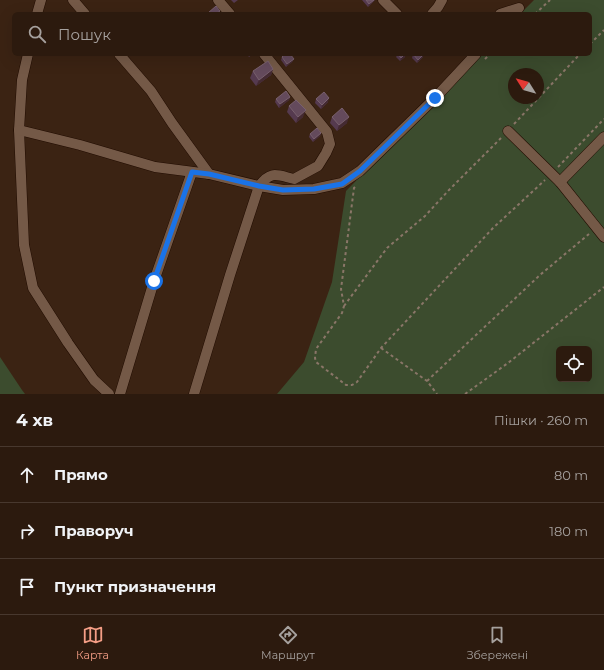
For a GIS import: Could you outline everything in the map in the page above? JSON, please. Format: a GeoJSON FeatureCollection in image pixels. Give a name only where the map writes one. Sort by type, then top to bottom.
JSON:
{"type":"FeatureCollection","features":[{"type":"Feature","properties":{"kind":"street"},"geometry":{"type":"LineString","coordinates":[[38,12],[41,0]]}},
{"type":"Feature","properties":{"kind":"street"},"geometry":{"type":"LineString","coordinates":[[73,0],[83,12]]}},
{"type":"Feature","properties":{"kind":"street"},"geometry":{"type":"LineString","coordinates":[[218,0],[228,12]]}},
{"type":"Feature","properties":{"kind":"street"},"geometry":{"type":"LineString","coordinates":[[384,0],[395,12]]}},
{"type":"Feature","properties":{"kind":"street"},"geometry":{"type":"LineString","coordinates":[[434,12],[442,0]]}},
{"type":"Feature","properties":{"kind":"street"},"geometry":{"type":"LineString","coordinates":[[516,11],[527,0]]}},
{"type":"Feature","properties":{"kind":"street"},"geometry":{"type":"LineString","coordinates":[[28,56],[22,80],[19,130],[24,245],[33,288],[68,343],[94,380],[109,394]]}},
{"type":"Feature","properties":{"kind":"street"},"geometry":{"type":"LineString","coordinates":[[121,56],[151,91],[209,174]]}},
{"type":"Feature","properties":{"kind":"street"},"geometry":{"type":"LineString","coordinates":[[194,394],[259,186],[265,179],[275,174],[294,179],[318,166],[330,144],[327,132],[266,56]]}},
{"type":"Feature","properties":{"kind":"street"},"geometry":{"type":"LineString","coordinates":[[19,130],[80,145],[155,167],[209,174],[283,190],[314,189],[342,184],[360,171],[435,98],[480,57]]}},
{"type":"Feature","properties":{"kind":"street"},"geometry":{"type":"LineString","coordinates":[[508,131],[560,182],[604,237]]}},
{"type":"Feature","properties":{"kind":"street"},"geometry":{"type":"LineString","coordinates":[[560,182],[604,137]]}},
{"type":"Feature","properties":{"kind":"street"},"geometry":{"type":"LineString","coordinates":[[120,394],[154,281],[192,172]]}},
{"type":"Feature","properties":{"kind":"path"},"geometry":{"type":"LineString","coordinates":[[537,12],[550,0]]}},
{"type":"Feature","properties":{"kind":"path"},"geometry":{"type":"LineString","coordinates":[[592,42],[604,30]]}},
{"type":"Feature","properties":{"kind":"path"},"geometry":{"type":"LineString","coordinates":[[578,56],[425,216],[387,248],[344,306],[342,312],[316,349],[316,362],[346,385],[352,385],[357,382],[381,348],[494,228],[551,174],[604,119]]}},
{"type":"Feature","properties":{"kind":"path"},"geometry":{"type":"LineString","coordinates":[[344,306],[341,289],[354,188],[360,182]]}},
{"type":"Feature","properties":{"kind":"path"},"geometry":{"type":"LineString","coordinates":[[427,381],[540,275],[596,228]]}},
{"type":"Feature","properties":{"kind":"path"},"geometry":{"type":"LineString","coordinates":[[465,394],[508,363],[604,287]]}},
{"type":"Feature","properties":{"kind":"path"},"geometry":{"type":"LineString","coordinates":[[381,348],[427,381],[437,394]]}},
{"type":"Feature","properties":{"kind":"green space"},"geometry":{"type":"Polygon","coordinates":[[[534,0],[604,0],[604,394],[277,394],[304,362],[332,282],[346,191],[479,56],[592,56],[592,12],[522,12],[534,0]]]}},
{"type":"Feature","properties":{"kind":"green space"},"geometry":{"type":"Polygon","coordinates":[[[0,357],[22,390],[25,394],[0,394],[0,357]]]}},
{"type":"Feature","properties":{"kind":"building"},"geometry":{"type":"Polygon","coordinates":[[[366,0],[374,0],[369,4],[366,0]]]}},
{"type":"Feature","properties":{"kind":"building"},"geometry":{"type":"Polygon","coordinates":[[[216,6],[220,11],[219,12],[209,12],[216,6]]]}},
{"type":"Feature","properties":{"kind":"building"},"geometry":{"type":"Polygon","coordinates":[[[292,56],[294,59],[287,64],[282,57],[292,56]]]}},
{"type":"Feature","properties":{"kind":"building"},"geometry":{"type":"Polygon","coordinates":[[[415,56],[422,56],[418,60],[415,56]]]}},
{"type":"Feature","properties":{"kind":"building"},"geometry":{"type":"Polygon","coordinates":[[[268,61],[273,69],[259,80],[253,71],[268,61]]]}},
{"type":"Feature","properties":{"kind":"building"},"geometry":{"type":"Polygon","coordinates":[[[286,91],[290,97],[280,104],[276,99],[286,91]]]}},
{"type":"Feature","properties":{"kind":"building"},"geometry":{"type":"Polygon","coordinates":[[[324,92],[329,98],[322,105],[316,99],[324,92]]]}},
{"type":"Feature","properties":{"kind":"building"},"geometry":{"type":"Polygon","coordinates":[[[296,100],[306,110],[298,117],[289,106],[296,100]]]}},
{"type":"Feature","properties":{"kind":"building"},"geometry":{"type":"Polygon","coordinates":[[[342,108],[349,117],[339,125],[332,117],[342,108]]]}},
{"type":"Feature","properties":{"kind":"building"},"geometry":{"type":"Polygon","coordinates":[[[317,128],[321,133],[314,139],[310,134],[317,128]]]}},
{"type":"Feature","properties":{"kind":"route"},"geometry":{"type":"LineString","coordinates":[[154,281],[192,172],[209,174],[283,190],[314,189],[342,184],[360,171],[435,98]]}}]}
